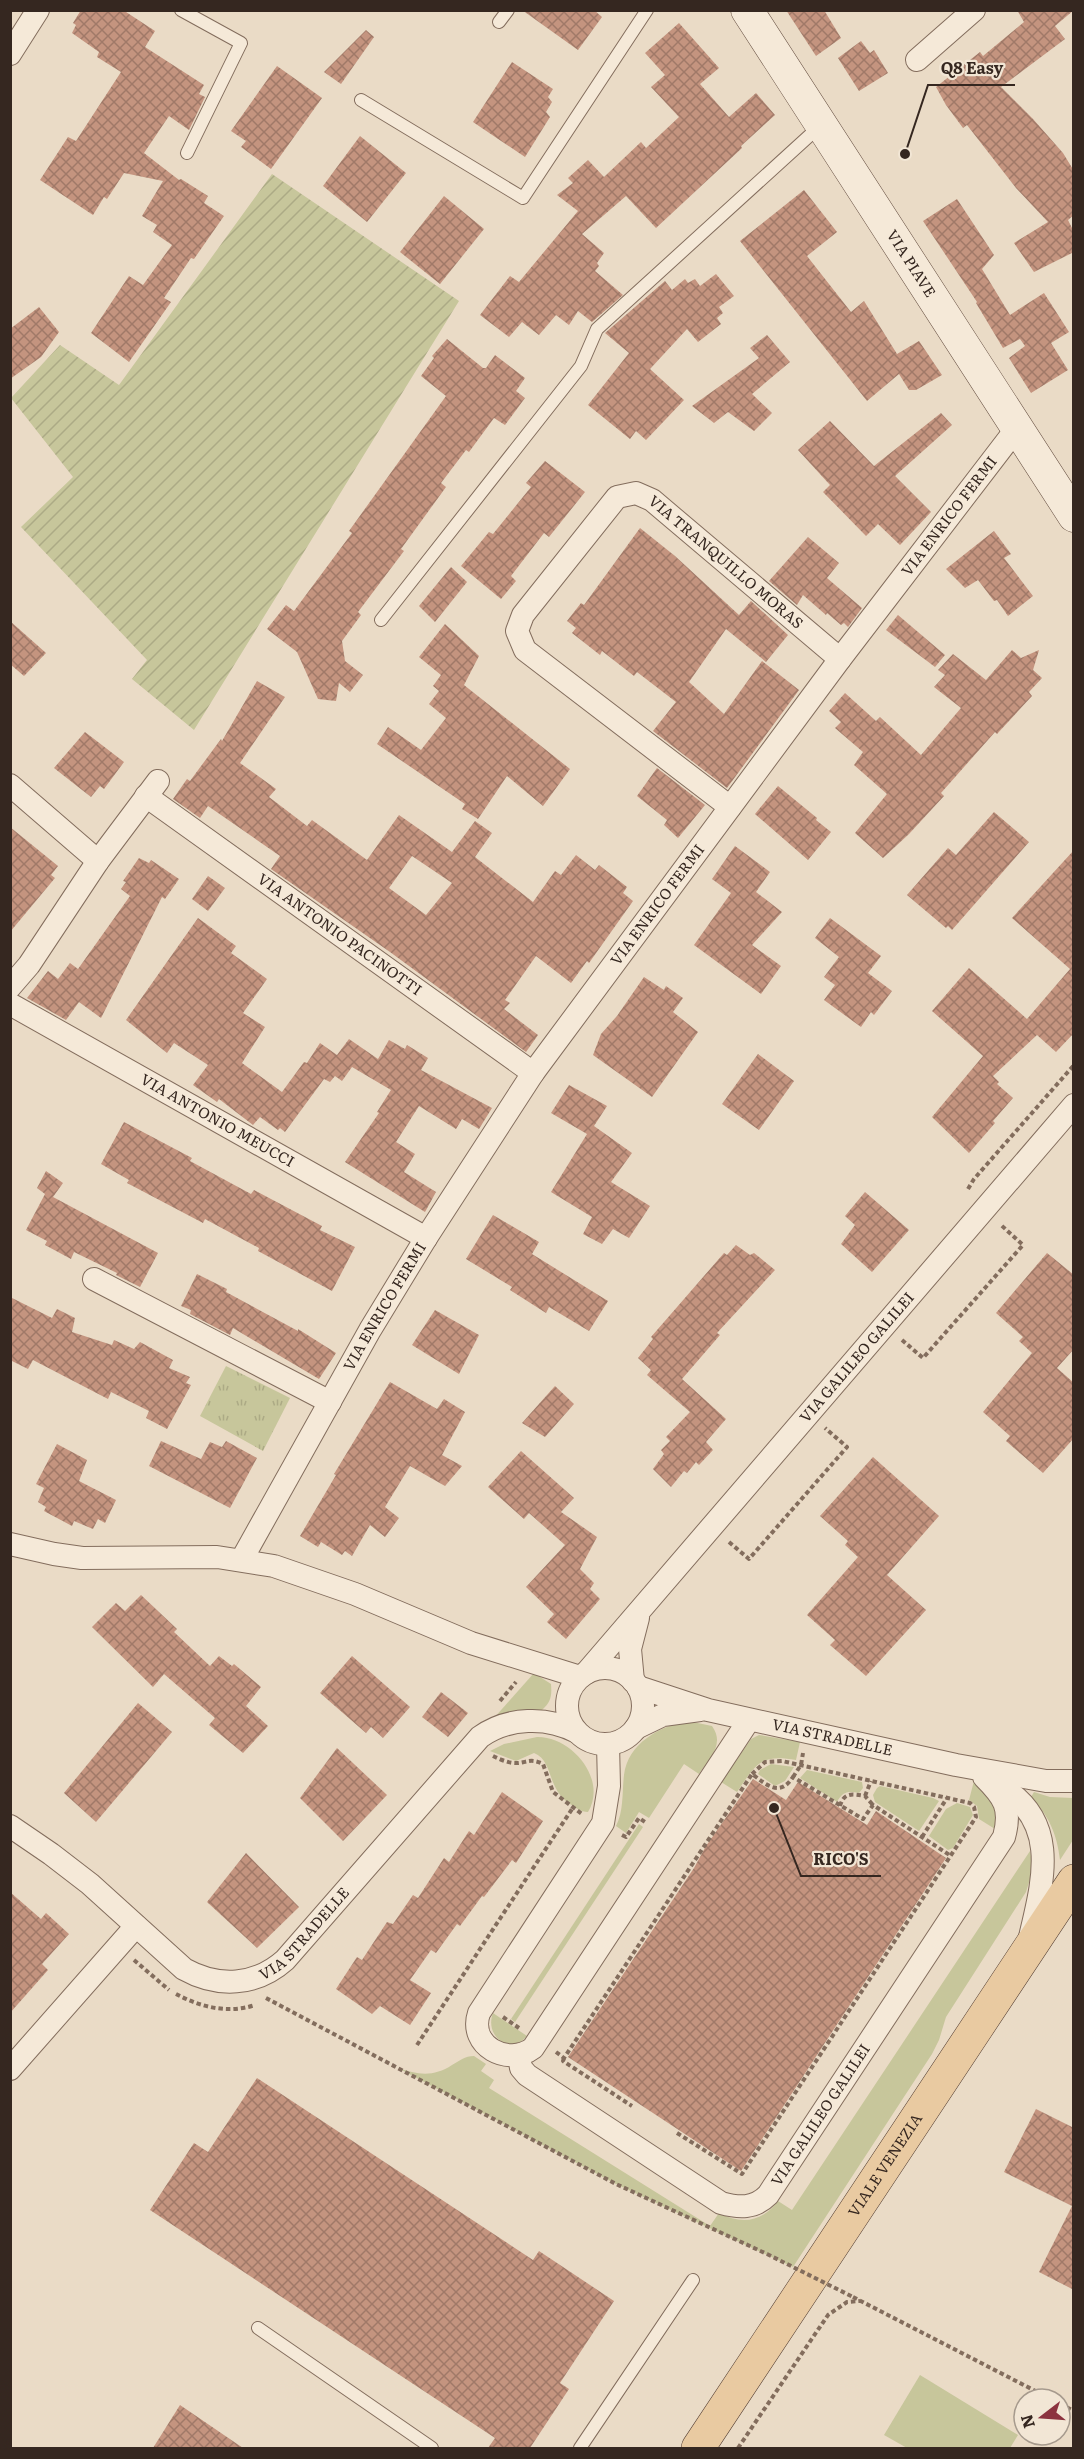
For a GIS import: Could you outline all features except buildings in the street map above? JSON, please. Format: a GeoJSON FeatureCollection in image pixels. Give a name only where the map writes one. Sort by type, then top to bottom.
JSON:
{"type":"FeatureCollection","features":[{"type":"Feature","properties":{"kind":"main road","name":"VIALE VENEZIA"},"geometry":{"type":"LineString","coordinates":[[698,2448],[1074,1881]]}},
{"type":"Feature","properties":{"kind":"street"},"geometry":{"type":"LineString","coordinates":[[10,54],[38,10]]}},
{"type":"Feature","properties":{"kind":"street","name":"VIA PIAVE"},"geometry":{"type":"LineString","coordinates":[[747,10],[1074,516]]}},
{"type":"Feature","properties":{"kind":"street"},"geometry":{"type":"LineString","coordinates":[[917,60],[974,10]]}},
{"type":"Feature","properties":{"kind":"street","name":"VIA ENRICO FERMI"},"geometry":{"type":"LineString","coordinates":[[242,1559],[370,1330],[426,1238],[533,1073],[840,658],[1017,428]]}},
{"type":"Feature","properties":{"kind":"street","name":"VIA TRANQUILLO MORAS"},"geometry":{"type":"LineString","coordinates":[[730,807],[525,650],[517,631],[523,615],[617,496],[636,493],[652,500],[840,658]]}},
{"type":"Feature","properties":{"kind":"street"},"geometry":{"type":"LineString","coordinates":[[10,785],[98,861],[29,965],[10,987]]}},
{"type":"Feature","properties":{"kind":"street","name":"VIA ANTONIO PACINOTTI"},"geometry":{"type":"LineString","coordinates":[[98,861],[152,788],[533,1073]]}},
{"type":"Feature","properties":{"kind":"street","name":"VIA ANTONIO MEUCCI"},"geometry":{"type":"LineString","coordinates":[[10,1004],[426,1238]]}},
{"type":"Feature","properties":{"kind":"street","name":"VIA GALILEO GALILEI"},"geometry":{"type":"LineString","coordinates":[[583,1675],[641,1611],[838,1378],[1074,1105]]}},
{"type":"Feature","properties":{"kind":"street"},"geometry":{"type":"LineString","coordinates":[[94,1279],[330,1402]]}},
{"type":"Feature","properties":{"kind":"street"},"geometry":{"type":"LineString","coordinates":[[10,1544],[82,1558],[216,1557],[242,1559],[297,1572],[356,1594],[471,1643],[583,1675]]}},
{"type":"Feature","properties":{"kind":"street","name":"VIA GALILEO GALILEI"},"geometry":{"type":"LineString","coordinates":[[635,1684],[630,1649],[641,1611]]}},
{"type":"Feature","properties":{"kind":"street"},"geometry":{"type":"LineString","coordinates":[[607,1668],[618,1670],[635,1684],[643,1708],[636,1728],[619,1742],[608,1744],[586,1740],[570,1723],[567,1699],[571,1688],[583,1675],[607,1668]]}},
{"type":"Feature","properties":{"kind":"street","name":"VIA STRADELLE"},"geometry":{"type":"LineString","coordinates":[[635,1684],[708,1710],[749,1720],[957,1765],[1046,1781],[1074,1781]]}},
{"type":"Feature","properties":{"kind":"street","name":"VIA STRADELLE"},"geometry":{"type":"LineString","coordinates":[[636,1728],[663,1715],[689,1710],[708,1710]]}},
{"type":"Feature","properties":{"kind":"street"},"geometry":{"type":"LineString","coordinates":[[608,1744],[609,1786],[603,1822],[476,2021],[477,2032],[482,2042],[501,2054],[519,2056],[526,2053],[536,2043],[749,1720]]}},
{"type":"Feature","properties":{"kind":"street","name":"VIA STRADELLE"},"geometry":{"type":"LineString","coordinates":[[10,1826],[90,1884],[178,1964],[200,1977],[230,1982],[262,1976],[285,1960],[480,1737],[510,1724],[534,1721],[564,1725],[577,1732]]}},
{"type":"Feature","properties":{"kind":"street","name":"VIA STRADELLE"},"geometry":{"type":"LineString","coordinates":[[957,1765],[1005,1789],[1025,1807],[1042,1835],[1044,1858],[1041,1887],[1027,1952]]}},
{"type":"Feature","properties":{"kind":"street","name":"VIA GALILEO GALILEI"},"geometry":{"type":"LineString","coordinates":[[519,2056],[521,2068],[527,2075],[721,2203],[735,2207],[747,2207],[760,2203],[768,2195],[1004,1837],[1008,1817],[1004,1799],[984,1777]]}},
{"type":"Feature","properties":{"kind":"street"},"geometry":{"type":"LineString","coordinates":[[10,2069],[136,1926]]}},
{"type":"Feature","properties":{"kind":"lane"},"geometry":{"type":"LineString","coordinates":[[182,10],[241,43],[187,153]]}},
{"type":"Feature","properties":{"kind":"lane"},"geometry":{"type":"LineString","coordinates":[[499,22],[508,10]]}},
{"type":"Feature","properties":{"kind":"lane"},"geometry":{"type":"LineString","coordinates":[[361,100],[523,198],[646,10]]}},
{"type":"Feature","properties":{"kind":"lane"},"geometry":{"type":"LineString","coordinates":[[381,620],[581,366],[597,329],[821,125]]}},
{"type":"Feature","properties":{"kind":"lane"},"geometry":{"type":"LineString","coordinates":[[580,2448],[693,2280]]}},
{"type":"Feature","properties":{"kind":"lane"},"geometry":{"type":"LineString","coordinates":[[258,2328],[432,2448]]}},
{"type":"Feature","properties":{"kind":"path"},"geometry":{"type":"LineString","coordinates":[[900,1339],[923,1358],[1023,1245],[998,1223]]}},
{"type":"Feature","properties":{"kind":"path"},"geometry":{"type":"LineString","coordinates":[[722,1549],[729,1540],[749,1559],[847,1447],[825,1428],[832,1419]]}},
{"type":"Feature","properties":{"kind":"path"},"geometry":{"type":"LineString","coordinates":[[498,1704],[516,1683],[519,1674]]}},
{"type":"Feature","properties":{"kind":"path"},"geometry":{"type":"LineString","coordinates":[[752,1774],[774,1788],[788,1785],[801,1765],[804,1743]]}},
{"type":"Feature","properties":{"kind":"path"},"geometry":{"type":"LineString","coordinates":[[490,1753],[513,1763],[535,1760],[543,1764],[553,1792],[572,1809],[589,1815]]}},
{"type":"Feature","properties":{"kind":"path"},"geometry":{"type":"LineString","coordinates":[[564,2058],[696,1856],[759,1766],[772,1761],[782,1761],[970,1803],[976,1812],[976,1817],[742,2174],[677,2133]]}},
{"type":"Feature","properties":{"kind":"path"},"geometry":{"type":"LineString","coordinates":[[793,1777],[863,1819],[873,1805]]}},
{"type":"Feature","properties":{"kind":"path"},"geometry":{"type":"LineString","coordinates":[[865,1796],[871,1781]]}},
{"type":"Feature","properties":{"kind":"path"},"geometry":{"type":"LineString","coordinates":[[840,1806],[846,1795],[865,1796],[873,1805],[951,1856]]}},
{"type":"Feature","properties":{"kind":"path"},"geometry":{"type":"LineString","coordinates":[[922,1837],[947,1798]]}},
{"type":"Feature","properties":{"kind":"path"},"geometry":{"type":"LineString","coordinates":[[417,2045],[572,1809]]}},
{"type":"Feature","properties":{"kind":"path"},"geometry":{"type":"LineString","coordinates":[[614,1830],[626,1837],[639,1818],[645,1822]]}},
{"type":"Feature","properties":{"kind":"path"},"geometry":{"type":"LineString","coordinates":[[271,1992],[265,1997],[616,2184],[767,2254],[1028,2387]]}},
{"type":"Feature","properties":{"kind":"path"},"geometry":{"type":"LineString","coordinates":[[495,2012],[524,2031]]}},
{"type":"Feature","properties":{"kind":"path"},"geometry":{"type":"LineString","coordinates":[[549,2047],[564,2058],[563,2061],[632,2106]]}},
{"type":"Feature","properties":{"kind":"path"},"geometry":{"type":"LineString","coordinates":[[738,2448],[828,2314],[847,2302],[861,2301]]}},
{"type":"Feature","properties":{"kind":"green space"},"geometry":{"type":"Polygon","coordinates":[[[272,174],[459,301],[194,730],[132,679],[147,660],[21,527],[73,477],[11,398],[60,345],[119,385],[272,174]]]}},
{"type":"Feature","properties":{"kind":"green space"},"geometry":{"type":"Polygon","coordinates":[[[226,1366],[290,1398],[263,1451],[200,1416],[226,1366]]]}},
{"type":"Feature","properties":{"kind":"green space"},"geometry":{"type":"Polygon","coordinates":[[[534,1673],[551,1684],[550,1699],[545,1707],[542,1710],[494,1718],[534,1673]]]}},
{"type":"Feature","properties":{"kind":"green space"},"geometry":{"type":"Polygon","coordinates":[[[688,1721],[712,1726],[717,1739],[711,1757],[699,1774],[684,1764],[649,1818],[639,1812],[626,1833],[616,1826],[622,1807],[624,1775],[632,1754],[639,1745],[656,1732],[688,1721]]]}},
{"type":"Feature","properties":{"kind":"green space"},"geometry":{"type":"Polygon","coordinates":[[[759,1735],[800,1742],[796,1760],[774,1759],[760,1763],[737,1792],[721,1782],[751,1739],[759,1735]]]}},
{"type":"Feature","properties":{"kind":"green space"},"geometry":{"type":"Polygon","coordinates":[[[537,1737],[562,1744],[583,1762],[590,1774],[593,1786],[593,1799],[588,1812],[579,1810],[562,1798],[545,1762],[534,1753],[516,1761],[490,1751],[504,1744],[537,1737]]]}},
{"type":"Feature","properties":{"kind":"green space"},"geometry":{"type":"Polygon","coordinates":[[[771,1764],[794,1767],[785,1781],[775,1786],[758,1774],[760,1770],[771,1764]]]}},
{"type":"Feature","properties":{"kind":"green space"},"geometry":{"type":"Polygon","coordinates":[[[807,1770],[862,1782],[863,1788],[859,1793],[844,1794],[837,1802],[800,1778],[807,1770]]]}},
{"type":"Feature","properties":{"kind":"green space"},"geometry":{"type":"Polygon","coordinates":[[[974,1781],[997,1804],[995,1829],[979,1819],[977,1806],[969,1800],[974,1781]]]}},
{"type":"Feature","properties":{"kind":"green space"},"geometry":{"type":"Polygon","coordinates":[[[880,1786],[939,1801],[919,1831],[875,1802],[873,1795],[880,1786]]]}},
{"type":"Feature","properties":{"kind":"green space"},"geometry":{"type":"Polygon","coordinates":[[[1034,1792],[1050,1797],[1073,1798],[1073,1840],[1060,1860],[1051,1826],[1043,1811],[1031,1797],[1034,1792]]]}},
{"type":"Feature","properties":{"kind":"green space"},"geometry":{"type":"Polygon","coordinates":[[[957,1803],[970,1807],[973,1815],[953,1848],[948,1850],[929,1836],[946,1809],[957,1803]]]}},
{"type":"Feature","properties":{"kind":"green space"},"geometry":{"type":"Polygon","coordinates":[[[639,1824],[643,1827],[515,2022],[511,2019],[639,1824]]]}},
{"type":"Feature","properties":{"kind":"green space"},"geometry":{"type":"Polygon","coordinates":[[[1030,1851],[1033,1869],[1026,1892],[946,2017],[932,2054],[793,2267],[616,2184],[398,2068],[419,2073],[439,2072],[465,2058],[474,2056],[486,2064],[481,2071],[494,2080],[489,2088],[710,2226],[719,2213],[736,2219],[751,2219],[765,2213],[778,2201],[792,2210],[1030,1851]]]}},
{"type":"Feature","properties":{"kind":"green space"},"geometry":{"type":"Polygon","coordinates":[[[493,2013],[527,2036],[513,2044],[500,2041],[492,2029],[493,2013]]]}},
{"type":"Feature","properties":{"kind":"green space"},"geometry":{"type":"Polygon","coordinates":[[[920,2375],[1012,2431],[1012,2445],[1010,2448],[907,2448],[884,2435],[920,2375]]]}},
{"type":"Feature","properties":{"kind":"place","name":"Q8 Easy"},"geometry":{"type":"Point","coordinates":[905,154]}},
{"type":"Feature","properties":{"kind":"place","name":"RICO'S"},"geometry":{"type":"Point","coordinates":[774,1808]}}]}
